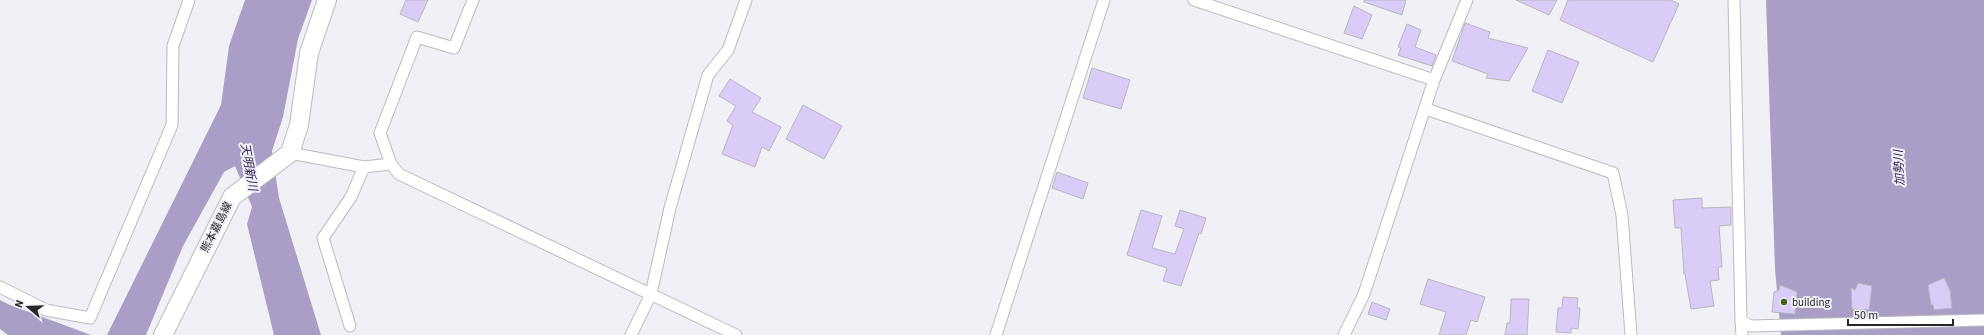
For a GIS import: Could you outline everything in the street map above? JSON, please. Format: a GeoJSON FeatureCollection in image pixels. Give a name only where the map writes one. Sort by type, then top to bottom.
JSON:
{"type":"FeatureCollection","features":[{"type":"Feature","properties":{"kind":"main road"},"geometry":{"type":"LineString","coordinates":[[290,153],[299,125],[309,53],[327,0]]}},
{"type":"Feature","properties":{"kind":"main road","name":"熊本嘉島線"},"geometry":{"type":"LineString","coordinates":[[163,334],[226,206],[232,197],[290,153]]}},
{"type":"Feature","properties":{"kind":"street"},"geometry":{"type":"LineString","coordinates":[[0,287],[46,310],[90,318],[172,125],[173,46],[189,0]]}},
{"type":"Feature","properties":{"kind":"street"},"geometry":{"type":"LineString","coordinates":[[473,0],[454,48],[418,36],[380,133],[392,164],[399,174],[736,335]]}},
{"type":"Feature","properties":{"kind":"street"},"geometry":{"type":"LineString","coordinates":[[631,335],[651,294],[670,208],[708,75],[728,50],[746,0]]}},
{"type":"Feature","properties":{"kind":"street"},"geometry":{"type":"LineString","coordinates":[[996,335],[1104,0]]}},
{"type":"Feature","properties":{"kind":"street"},"geometry":{"type":"LineString","coordinates":[[1194,0],[1434,80]]}},
{"type":"Feature","properties":{"kind":"street"},"geometry":{"type":"LineString","coordinates":[[1344,335],[1364,294],[1426,109],[1434,80],[1467,0]]}},
{"type":"Feature","properties":{"kind":"street"},"geometry":{"type":"LineString","coordinates":[[1734,0],[1746,323],[1742,335]]}},
{"type":"Feature","properties":{"kind":"street"},"geometry":{"type":"LineString","coordinates":[[1426,109],[1613,173],[1622,215],[1631,335]]}},
{"type":"Feature","properties":{"kind":"street"},"geometry":{"type":"LineString","coordinates":[[290,153],[364,167],[392,164]]}},
{"type":"Feature","properties":{"kind":"street"},"geometry":{"type":"LineString","coordinates":[[350,326],[322,238],[351,197],[364,167]]}},
{"type":"Feature","properties":{"kind":"street"},"geometry":{"type":"LineString","coordinates":[[1746,323],[1984,320]]}},
{"type":"Feature","properties":{"kind":"water","name":"天明新川"},"geometry":{"type":"Polygon","coordinates":[[[245,0],[312,0],[298,39],[283,117],[272,151],[279,198],[321,335],[274,335],[247,224],[252,207],[235,166],[224,172],[183,246],[146,335],[107,335],[221,105],[229,46],[245,0]]]}},
{"type":"Feature","properties":{"kind":"water","name":"加勢川"},"geometry":{"type":"Polygon","coordinates":[[[1766,0],[1984,0],[1984,335],[1781,335],[1775,269],[1766,0]]]}},
{"type":"Feature","properties":{"kind":"water"},"geometry":{"type":"Polygon","coordinates":[[[0,300],[91,335],[8,335],[0,329],[0,300]]]}},
{"type":"Feature","properties":{"kind":"building"},"geometry":{"type":"Polygon","coordinates":[[[406,0],[428,0],[418,22],[400,14],[406,0]]]}},
{"type":"Feature","properties":{"kind":"building"},"geometry":{"type":"Polygon","coordinates":[[[1364,0],[1406,0],[1402,15],[1364,2],[1364,0]]]}},
{"type":"Feature","properties":{"kind":"building"},"geometry":{"type":"Polygon","coordinates":[[[1516,0],[1557,0],[1549,15],[1516,0]]]}},
{"type":"Feature","properties":{"kind":"building"},"geometry":{"type":"Polygon","coordinates":[[[1568,0],[1671,0],[1679,4],[1653,62],[1560,20],[1568,0]]]}},
{"type":"Feature","properties":{"kind":"building"},"geometry":{"type":"Polygon","coordinates":[[[1354,6],[1372,15],[1362,39],[1344,33],[1354,6]]]}},
{"type":"Feature","properties":{"kind":"building"},"geometry":{"type":"Polygon","coordinates":[[[1465,23],[1490,32],[1488,38],[1528,48],[1509,81],[1486,78],[1488,74],[1452,61],[1465,23]]]}},
{"type":"Feature","properties":{"kind":"building"},"geometry":{"type":"Polygon","coordinates":[[[1407,24],[1421,30],[1415,47],[1436,55],[1432,66],[1398,55],[1401,48],[1398,47],[1407,24]]]}},
{"type":"Feature","properties":{"kind":"building"},"geometry":{"type":"Polygon","coordinates":[[[1548,50],[1579,62],[1562,103],[1532,91],[1548,50]]]}},
{"type":"Feature","properties":{"kind":"building"},"geometry":{"type":"Polygon","coordinates":[[[1092,68],[1130,80],[1121,109],[1083,98],[1092,68]]]}},
{"type":"Feature","properties":{"kind":"building"},"geometry":{"type":"Polygon","coordinates":[[[730,79],[761,98],[752,112],[781,127],[769,151],[762,147],[755,167],[722,154],[733,125],[727,121],[736,106],[719,96],[730,79]]]}},
{"type":"Feature","properties":{"kind":"building"},"geometry":{"type":"Polygon","coordinates":[[[803,105],[842,126],[824,159],[786,139],[803,105]]]}},
{"type":"Feature","properties":{"kind":"building"},"geometry":{"type":"Polygon","coordinates":[[[1057,172],[1088,183],[1083,199],[1052,188],[1057,172]]]}},
{"type":"Feature","properties":{"kind":"building"},"geometry":{"type":"Polygon","coordinates":[[[1702,198],[1702,208],[1731,207],[1731,225],[1719,226],[1722,267],[1718,267],[1719,280],[1710,281],[1714,306],[1691,309],[1684,274],[1681,228],[1675,228],[1673,200],[1702,198]]]}},
{"type":"Feature","properties":{"kind":"building"},"geometry":{"type":"Polygon","coordinates":[[[1141,210],[1162,216],[1152,248],[1175,254],[1184,229],[1175,226],[1180,210],[1206,218],[1201,234],[1199,233],[1181,286],[1163,281],[1167,268],[1127,255],[1141,210]]]}},
{"type":"Feature","properties":{"kind":"building"},"geometry":{"type":"Polygon","coordinates":[[[1944,278],[1950,290],[1952,308],[1934,310],[1933,305],[1931,305],[1928,285],[1944,278]]]}},
{"type":"Feature","properties":{"kind":"building"},"geometry":{"type":"Polygon","coordinates":[[[1428,279],[1485,297],[1477,322],[1471,320],[1466,335],[1439,335],[1446,312],[1420,304],[1428,279]]]}},
{"type":"Feature","properties":{"kind":"building","name":"building"},"geometry":{"type":"Polygon","coordinates":[[[1858,283],[1872,286],[1869,310],[1852,309],[1851,288],[1855,290],[1858,283]]]}},
{"type":"Feature","properties":{"kind":"building","name":"building"},"geometry":{"type":"Polygon","coordinates":[[[1780,285],[1797,292],[1795,314],[1772,312],[1774,292],[1779,290],[1780,285]]]}},
{"type":"Feature","properties":{"kind":"building"},"geometry":{"type":"Polygon","coordinates":[[[1563,297],[1578,298],[1577,308],[1580,308],[1578,329],[1571,328],[1571,333],[1556,332],[1558,308],[1562,308],[1563,297]]]}},
{"type":"Feature","properties":{"kind":"building"},"geometry":{"type":"Polygon","coordinates":[[[1511,299],[1529,299],[1527,335],[1505,335],[1507,323],[1510,323],[1511,299]]]}},
{"type":"Feature","properties":{"kind":"building"},"geometry":{"type":"Polygon","coordinates":[[[1372,302],[1390,309],[1386,320],[1368,314],[1372,302]]]}},
{"type":"Feature","properties":{"kind":"place","name":"building"},"geometry":{"type":"Point","coordinates":[1784,302]}}]}
